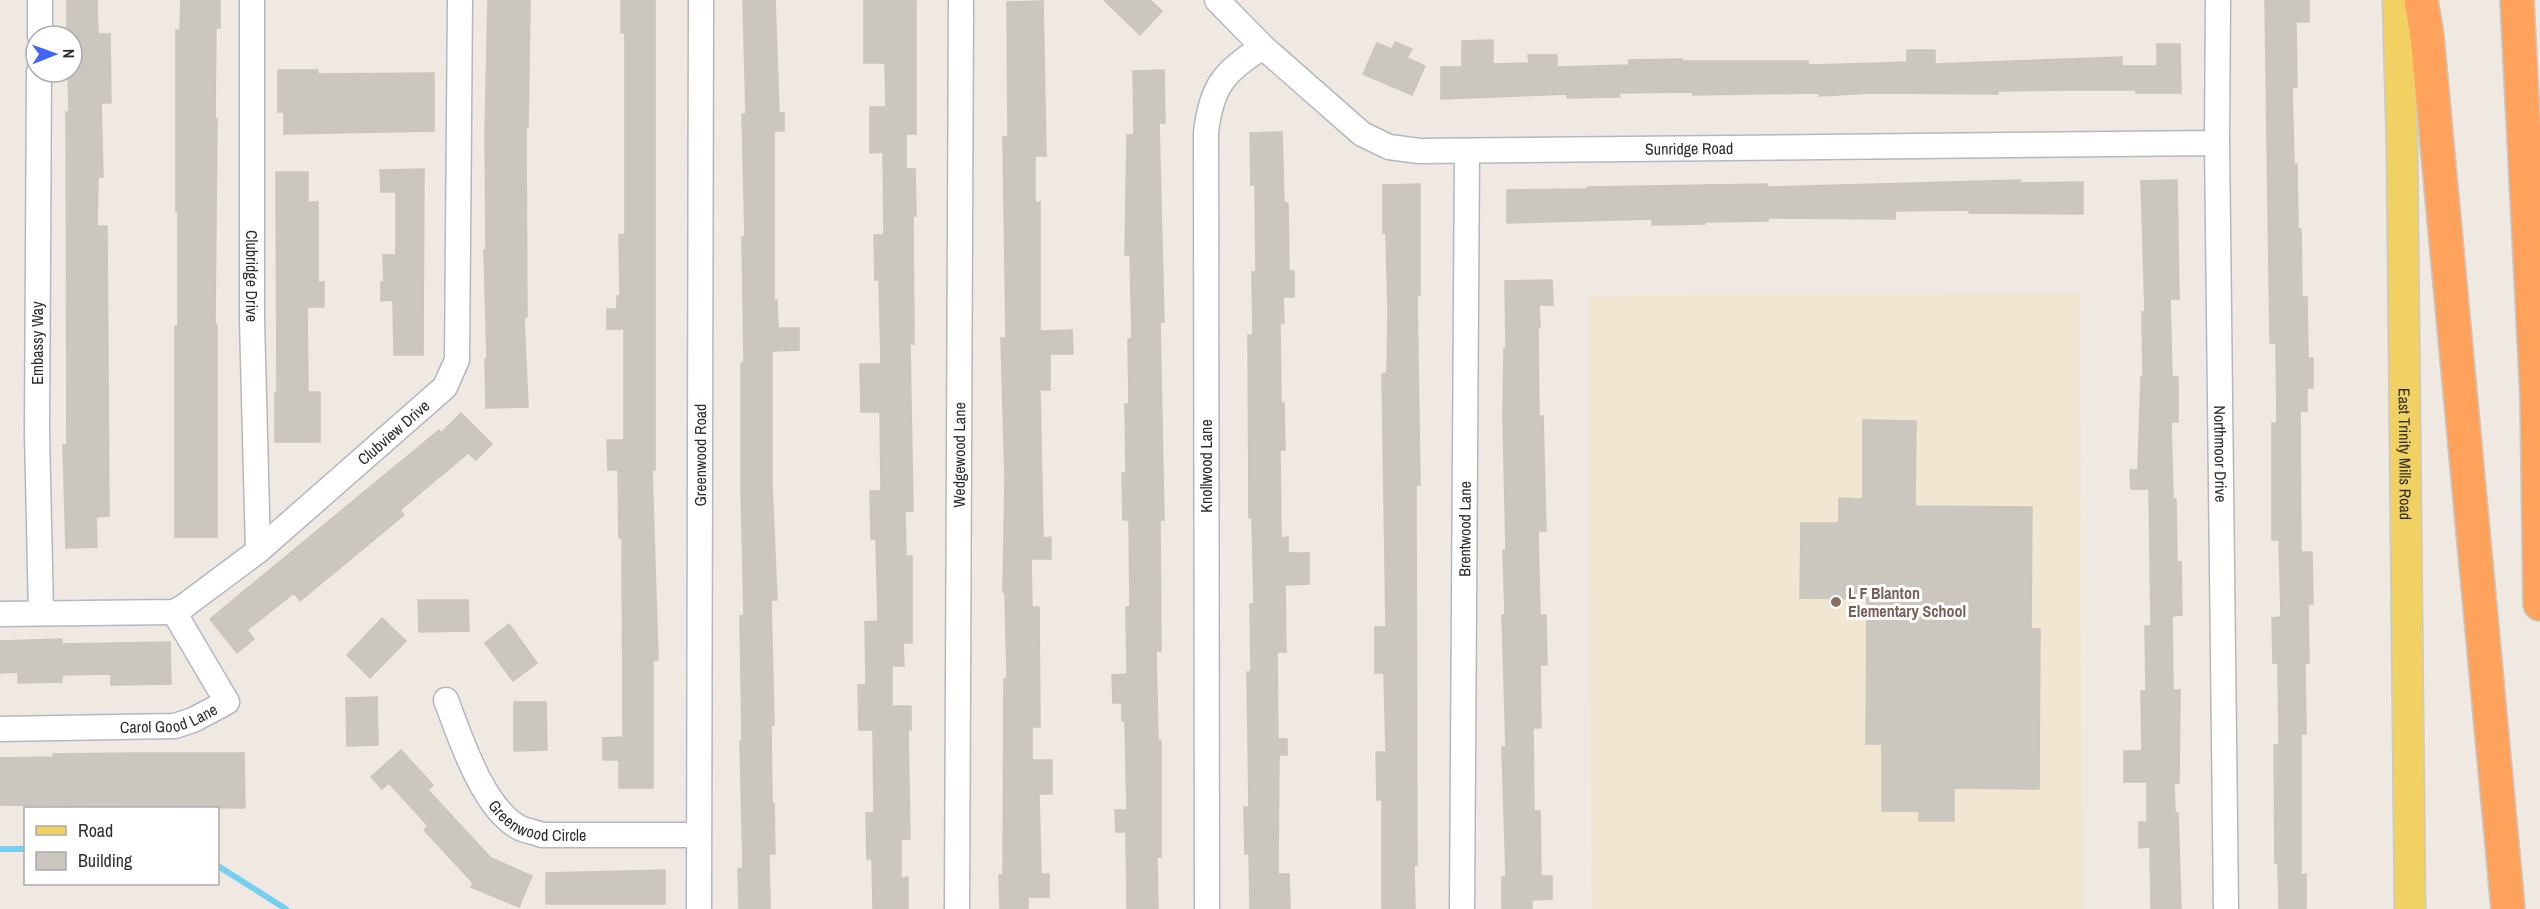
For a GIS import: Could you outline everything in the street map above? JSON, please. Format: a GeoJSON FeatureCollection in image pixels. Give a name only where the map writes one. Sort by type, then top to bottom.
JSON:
{"type":"FeatureCollection","features":[{"type":"Feature","properties":{"kind":"highway"},"geometry":{"type":"LineString","coordinates":[[2421,0],[2427,36],[2442,190],[2508,909]]}},
{"type":"Feature","properties":{"kind":"highway"},"geometry":{"type":"LineString","coordinates":[[2517,0],[2537,397],[2540,604]]}},
{"type":"Feature","properties":{"kind":"main road","name":"East Trinity Mills Road"},"geometry":{"type":"LineString","coordinates":[[2398,0],[2402,147],[2410,909]]}},
{"type":"Feature","properties":{"kind":"street"},"geometry":{"type":"LineString","coordinates":[[40,0],[40,24]]}},
{"type":"Feature","properties":{"kind":"street","name":"Clubridge Drive"},"geometry":{"type":"LineString","coordinates":[[252,0],[252,320],[258,551]]}},
{"type":"Feature","properties":{"kind":"street","name":"Clubview Drive"},"geometry":{"type":"LineString","coordinates":[[174,612],[258,551],[445,387],[457,360],[460,0]]}},
{"type":"Feature","properties":{"kind":"street","name":"Greenwood Road"},"geometry":{"type":"LineString","coordinates":[[699,909],[697,835],[702,0]]}},
{"type":"Feature","properties":{"kind":"street","name":"Wedgewood Lane"},"geometry":{"type":"LineString","coordinates":[[957,909],[961,0]]}},
{"type":"Feature","properties":{"kind":"street","name":"Sunridge Road"},"geometry":{"type":"LineString","coordinates":[[1217,0],[1263,47],[1362,134],[1389,147],[1419,151],[1467,151],[2217,143]]}},
{"type":"Feature","properties":{"kind":"street","name":"Northmoor Drive"},"geometry":{"type":"LineString","coordinates":[[2218,0],[2217,143],[2226,909]]}},
{"type":"Feature","properties":{"kind":"street","name":"Knollwood Lane"},"geometry":{"type":"LineString","coordinates":[[1207,909],[1206,133],[1209,108],[1219,85],[1236,63],[1263,47]]}},
{"type":"Feature","properties":{"kind":"street","name":"Embassy Way"},"geometry":{"type":"LineString","coordinates":[[39,84],[40,613]]}},
{"type":"Feature","properties":{"kind":"street","name":"Brentwood Lane"},"geometry":{"type":"LineString","coordinates":[[1462,909],[1467,151]]}},
{"type":"Feature","properties":{"kind":"street"},"geometry":{"type":"LineString","coordinates":[[0,614],[174,612]]}},
{"type":"Feature","properties":{"kind":"street","name":"Carol Good Lane"},"geometry":{"type":"LineString","coordinates":[[0,729],[175,726],[193,720],[227,702],[174,612]]}},
{"type":"Feature","properties":{"kind":"street","name":"Greenwood Circle"},"geometry":{"type":"LineString","coordinates":[[446,700],[463,744],[490,800],[519,828],[542,835],[697,835]]}},
{"type":"Feature","properties":{"kind":"shaded area","name":"L F Blanton Elementary School"},"geometry":{"type":"Polygon","coordinates":[[[2080,293],[2082,909],[1591,909],[1589,295],[2080,293]]]}},
{"type":"Feature","properties":{"kind":"building"},"geometry":{"type":"Polygon","coordinates":[[[67,0],[97,0],[98,34],[110,34],[111,103],[101,103],[103,177],[98,177],[97,226],[107,226],[109,516],[96,517],[97,547],[66,548],[63,445],[67,445],[66,112],[69,112],[68,84],[84,84],[84,24],[67,24],[67,0]]]}},
{"type":"Feature","properties":{"kind":"building"},"geometry":{"type":"Polygon","coordinates":[[[181,0],[220,0],[220,28],[216,28],[215,119],[217,119],[215,325],[217,325],[217,537],[175,537],[175,326],[178,326],[176,30],[180,30],[181,0]]]}},
{"type":"Feature","properties":{"kind":"building"},"geometry":{"type":"Polygon","coordinates":[[[488,0],[530,0],[528,127],[526,127],[527,317],[524,317],[528,407],[486,408],[484,250],[486,250],[485,133],[488,0]]]}},
{"type":"Feature","properties":{"kind":"building"},"geometry":{"type":"Polygon","coordinates":[[[621,0],[655,0],[655,470],[652,470],[658,660],[653,660],[653,788],[619,788],[619,760],[603,760],[603,738],[623,737],[622,538],[619,538],[618,470],[608,470],[607,440],[624,440],[624,329],[607,329],[607,309],[617,309],[617,296],[620,296],[619,235],[625,234],[625,33],[621,33],[621,0]]]}},
{"type":"Feature","properties":{"kind":"building"},"geometry":{"type":"Polygon","coordinates":[[[743,0],[775,0],[779,113],[784,113],[784,131],[774,131],[774,300],[777,300],[778,328],[799,328],[799,350],[772,351],[772,487],[777,600],[771,600],[774,725],[771,726],[772,803],[774,803],[775,854],[769,854],[770,909],[739,909],[738,869],[743,868],[740,741],[742,741],[740,616],[744,615],[741,363],[744,363],[742,237],[745,237],[742,114],[746,114],[743,0]]]}},
{"type":"Feature","properties":{"kind":"building"},"geometry":{"type":"Polygon","coordinates":[[[864,0],[916,1],[916,134],[906,134],[906,169],[915,169],[916,216],[913,216],[914,344],[910,344],[913,511],[905,511],[906,556],[912,556],[912,643],[903,643],[904,666],[892,666],[892,706],[911,706],[911,730],[908,730],[910,839],[901,839],[901,878],[908,877],[908,909],[873,909],[872,859],[867,859],[866,813],[874,813],[873,730],[859,730],[858,685],[866,685],[865,622],[878,621],[876,539],[871,539],[870,491],[881,491],[880,412],[861,412],[860,364],[881,364],[879,280],[875,280],[874,235],[884,235],[883,152],[870,153],[870,107],[886,107],[885,63],[864,63],[864,0]]]}},
{"type":"Feature","properties":{"kind":"building"},"geometry":{"type":"Polygon","coordinates":[[[1104,0],[1150,0],[1162,11],[1140,35],[1104,0]]]}},
{"type":"Feature","properties":{"kind":"building"},"geometry":{"type":"Polygon","coordinates":[[[2265,0],[2309,0],[2309,22],[2296,22],[2297,87],[2292,87],[2298,229],[2301,229],[2302,297],[2307,297],[2308,358],[2313,358],[2313,388],[2307,388],[2307,411],[2300,411],[2301,552],[2312,552],[2313,604],[2308,604],[2309,663],[2305,663],[2306,734],[2301,734],[2301,875],[2306,874],[2306,909],[2279,909],[2278,863],[2275,863],[2274,745],[2279,745],[2278,663],[2273,663],[2272,618],[2281,617],[2279,540],[2272,540],[2272,423],[2277,423],[2276,343],[2270,343],[2265,0]]]}},
{"type":"Feature","properties":{"kind":"building"},"geometry":{"type":"Polygon","coordinates":[[[1043,1],[1046,156],[1035,156],[1035,203],[1040,202],[1040,331],[1072,330],[1073,354],[1050,354],[1050,390],[1040,390],[1043,538],[1051,537],[1051,559],[1031,559],[1032,607],[1039,607],[1040,727],[1032,727],[1032,760],[1052,760],[1052,794],[1039,794],[1041,874],[1049,874],[1049,897],[1028,897],[1028,909],[1000,909],[999,875],[1003,875],[1004,679],[1007,679],[1005,592],[1003,592],[1005,478],[1001,338],[1006,338],[1003,137],[1008,137],[1007,2],[1043,1]]]}},
{"type":"Feature","properties":{"kind":"building"},"geometry":{"type":"Polygon","coordinates":[[[1493,40],[1493,64],[1529,63],[1528,55],[1557,55],[1557,67],[1629,65],[1629,60],[1682,59],[1682,61],[1808,61],[1808,65],[1907,62],[1907,50],[1935,50],[1935,64],[2122,57],[2122,66],[2157,66],[2157,44],[2180,44],[2181,93],[2071,90],[1998,91],[1998,94],[1872,93],[1819,96],[1819,93],[1693,95],[1693,92],[1619,93],[1620,97],[1567,98],[1567,94],[1441,99],[1441,67],[1462,67],[1462,41],[1493,40]]]}},
{"type":"Feature","properties":{"kind":"building"},"geometry":{"type":"Polygon","coordinates":[[[1395,42],[1412,49],[1407,58],[1425,66],[1412,95],[1363,74],[1377,43],[1392,49],[1395,42]]]}},
{"type":"Feature","properties":{"kind":"building"},"geometry":{"type":"Polygon","coordinates":[[[278,70],[318,70],[318,74],[434,73],[434,131],[284,134],[284,112],[278,112],[278,70]]]}},
{"type":"Feature","properties":{"kind":"building"},"geometry":{"type":"Polygon","coordinates":[[[1164,70],[1165,123],[1159,123],[1164,322],[1160,322],[1164,520],[1160,520],[1161,651],[1156,651],[1158,741],[1161,741],[1161,857],[1157,857],[1158,909],[1127,909],[1126,832],[1116,832],[1115,810],[1127,810],[1125,721],[1122,721],[1122,703],[1113,703],[1112,675],[1127,674],[1126,607],[1130,607],[1129,520],[1123,520],[1122,473],[1126,473],[1125,404],[1129,404],[1128,339],[1132,339],[1130,255],[1125,255],[1127,135],[1134,135],[1133,71],[1164,70]]]}},
{"type":"Feature","properties":{"kind":"building"},"geometry":{"type":"Polygon","coordinates":[[[1282,132],[1284,203],[1288,203],[1289,271],[1294,271],[1294,297],[1283,297],[1284,323],[1280,323],[1281,403],[1284,403],[1285,450],[1280,450],[1281,538],[1288,537],[1288,553],[1309,553],[1309,584],[1285,585],[1286,652],[1277,652],[1278,739],[1287,739],[1287,755],[1279,755],[1278,874],[1289,874],[1290,909],[1250,909],[1249,854],[1245,854],[1244,807],[1249,807],[1247,672],[1251,672],[1250,604],[1254,604],[1252,518],[1249,518],[1248,335],[1253,335],[1252,272],[1256,272],[1255,185],[1251,185],[1250,133],[1282,132]]]}},
{"type":"Feature","properties":{"kind":"building"},"geometry":{"type":"Polygon","coordinates":[[[424,169],[423,355],[394,355],[393,300],[381,301],[381,282],[384,282],[383,255],[396,255],[396,192],[381,192],[380,170],[424,169]]]}},
{"type":"Feature","properties":{"kind":"building"},"geometry":{"type":"Polygon","coordinates":[[[276,172],[308,172],[308,202],[318,202],[318,282],[324,282],[324,307],[307,307],[308,392],[320,392],[320,442],[275,442],[275,393],[277,393],[276,172]]]}},
{"type":"Feature","properties":{"kind":"building"},"geometry":{"type":"Polygon","coordinates":[[[2020,180],[2020,183],[2083,182],[2083,214],[1969,213],[1969,210],[1895,211],[1895,219],[1768,218],[1768,221],[1652,225],[1652,219],[1507,223],[1507,190],[1767,184],[1767,187],[2020,180]]]}},
{"type":"Feature","properties":{"kind":"building"},"geometry":{"type":"Polygon","coordinates":[[[2177,180],[2179,299],[2170,299],[2172,377],[2178,377],[2178,422],[2171,422],[2173,499],[2176,499],[2177,562],[2181,562],[2182,615],[2172,616],[2173,690],[2180,690],[2179,783],[2174,783],[2175,813],[2178,813],[2181,909],[2151,909],[2150,847],[2139,848],[2139,822],[2147,822],[2147,782],[2124,782],[2124,751],[2142,751],[2141,691],[2146,691],[2145,626],[2151,626],[2149,489],[2131,489],[2130,470],[2138,470],[2141,377],[2143,377],[2142,312],[2145,312],[2141,181],[2177,180]]]}},
{"type":"Feature","properties":{"kind":"building"},"geometry":{"type":"Polygon","coordinates":[[[1420,184],[1420,295],[1417,295],[1420,485],[1416,485],[1417,865],[1414,865],[1415,909],[1382,909],[1382,800],[1377,800],[1376,752],[1386,752],[1384,673],[1375,673],[1375,627],[1386,627],[1382,374],[1387,373],[1388,311],[1386,233],[1383,233],[1383,185],[1420,184]]]}},
{"type":"Feature","properties":{"kind":"building"},"geometry":{"type":"Polygon","coordinates":[[[1552,280],[1553,305],[1539,305],[1540,327],[1538,327],[1539,416],[1543,416],[1546,531],[1538,531],[1540,615],[1546,615],[1547,665],[1540,665],[1541,728],[1533,728],[1534,811],[1540,811],[1541,876],[1552,876],[1552,899],[1532,900],[1532,909],[1502,909],[1502,877],[1506,877],[1502,747],[1506,747],[1502,615],[1505,615],[1503,550],[1506,550],[1503,417],[1504,349],[1506,349],[1505,281],[1552,280]]]}},
{"type":"Feature","properties":{"kind":"building"},"geometry":{"type":"Polygon","coordinates":[[[461,413],[492,444],[476,460],[468,453],[400,510],[404,515],[300,601],[294,593],[247,630],[254,639],[237,653],[210,619],[439,430],[441,433],[461,413]]]}},
{"type":"Feature","properties":{"kind":"building"},"geometry":{"type":"Polygon","coordinates":[[[1863,420],[1916,421],[1915,506],[2032,507],[2031,629],[2040,629],[2039,789],[1954,788],[1954,821],[1919,821],[1919,811],[1882,811],[1882,744],[1866,744],[1867,599],[1800,598],[1801,523],[1839,523],[1839,498],[1863,499],[1863,420]]]}},
{"type":"Feature","properties":{"kind":"building"},"geometry":{"type":"Polygon","coordinates":[[[418,600],[468,600],[469,631],[419,632],[418,600]]]}},
{"type":"Feature","properties":{"kind":"building"},"geometry":{"type":"Polygon","coordinates":[[[382,618],[406,641],[370,678],[347,655],[382,618]]]}},
{"type":"Feature","properties":{"kind":"building"},"geometry":{"type":"Polygon","coordinates":[[[509,624],[537,663],[513,681],[485,643],[509,624]]]}},
{"type":"Feature","properties":{"kind":"building"},"geometry":{"type":"Polygon","coordinates":[[[62,639],[62,644],[170,642],[171,684],[111,685],[111,674],[62,675],[62,682],[18,683],[18,672],[0,673],[0,641],[62,639]]]}},
{"type":"Feature","properties":{"kind":"building"},"geometry":{"type":"Polygon","coordinates":[[[377,697],[378,745],[347,746],[346,698],[377,697]]]}},
{"type":"Feature","properties":{"kind":"building"},"geometry":{"type":"Polygon","coordinates":[[[514,702],[546,702],[547,750],[514,751],[514,702]]]}},
{"type":"Feature","properties":{"kind":"building"},"geometry":{"type":"Polygon","coordinates":[[[401,750],[433,785],[428,790],[491,858],[532,876],[519,907],[471,887],[473,883],[424,830],[428,826],[389,783],[382,789],[371,777],[401,750]]]}},
{"type":"Feature","properties":{"kind":"building"},"geometry":{"type":"Polygon","coordinates":[[[244,753],[245,808],[0,805],[0,758],[54,757],[53,754],[244,753]]]}},
{"type":"Feature","properties":{"kind":"building"},"geometry":{"type":"Polygon","coordinates":[[[665,870],[665,904],[546,904],[546,873],[665,870]]]}},
{"type":"Feature","properties":{"kind":"waterway"},"geometry":{"type":"LineString","coordinates":[[0,849],[24,849]]}},
{"type":"Feature","properties":{"kind":"waterway"},"geometry":{"type":"LineString","coordinates":[[219,867],[286,909]]}},
{"type":"Feature","properties":{"kind":"place","name":"L F Blanton Elementary School"},"geometry":{"type":"Point","coordinates":[1836,602]}}]}
